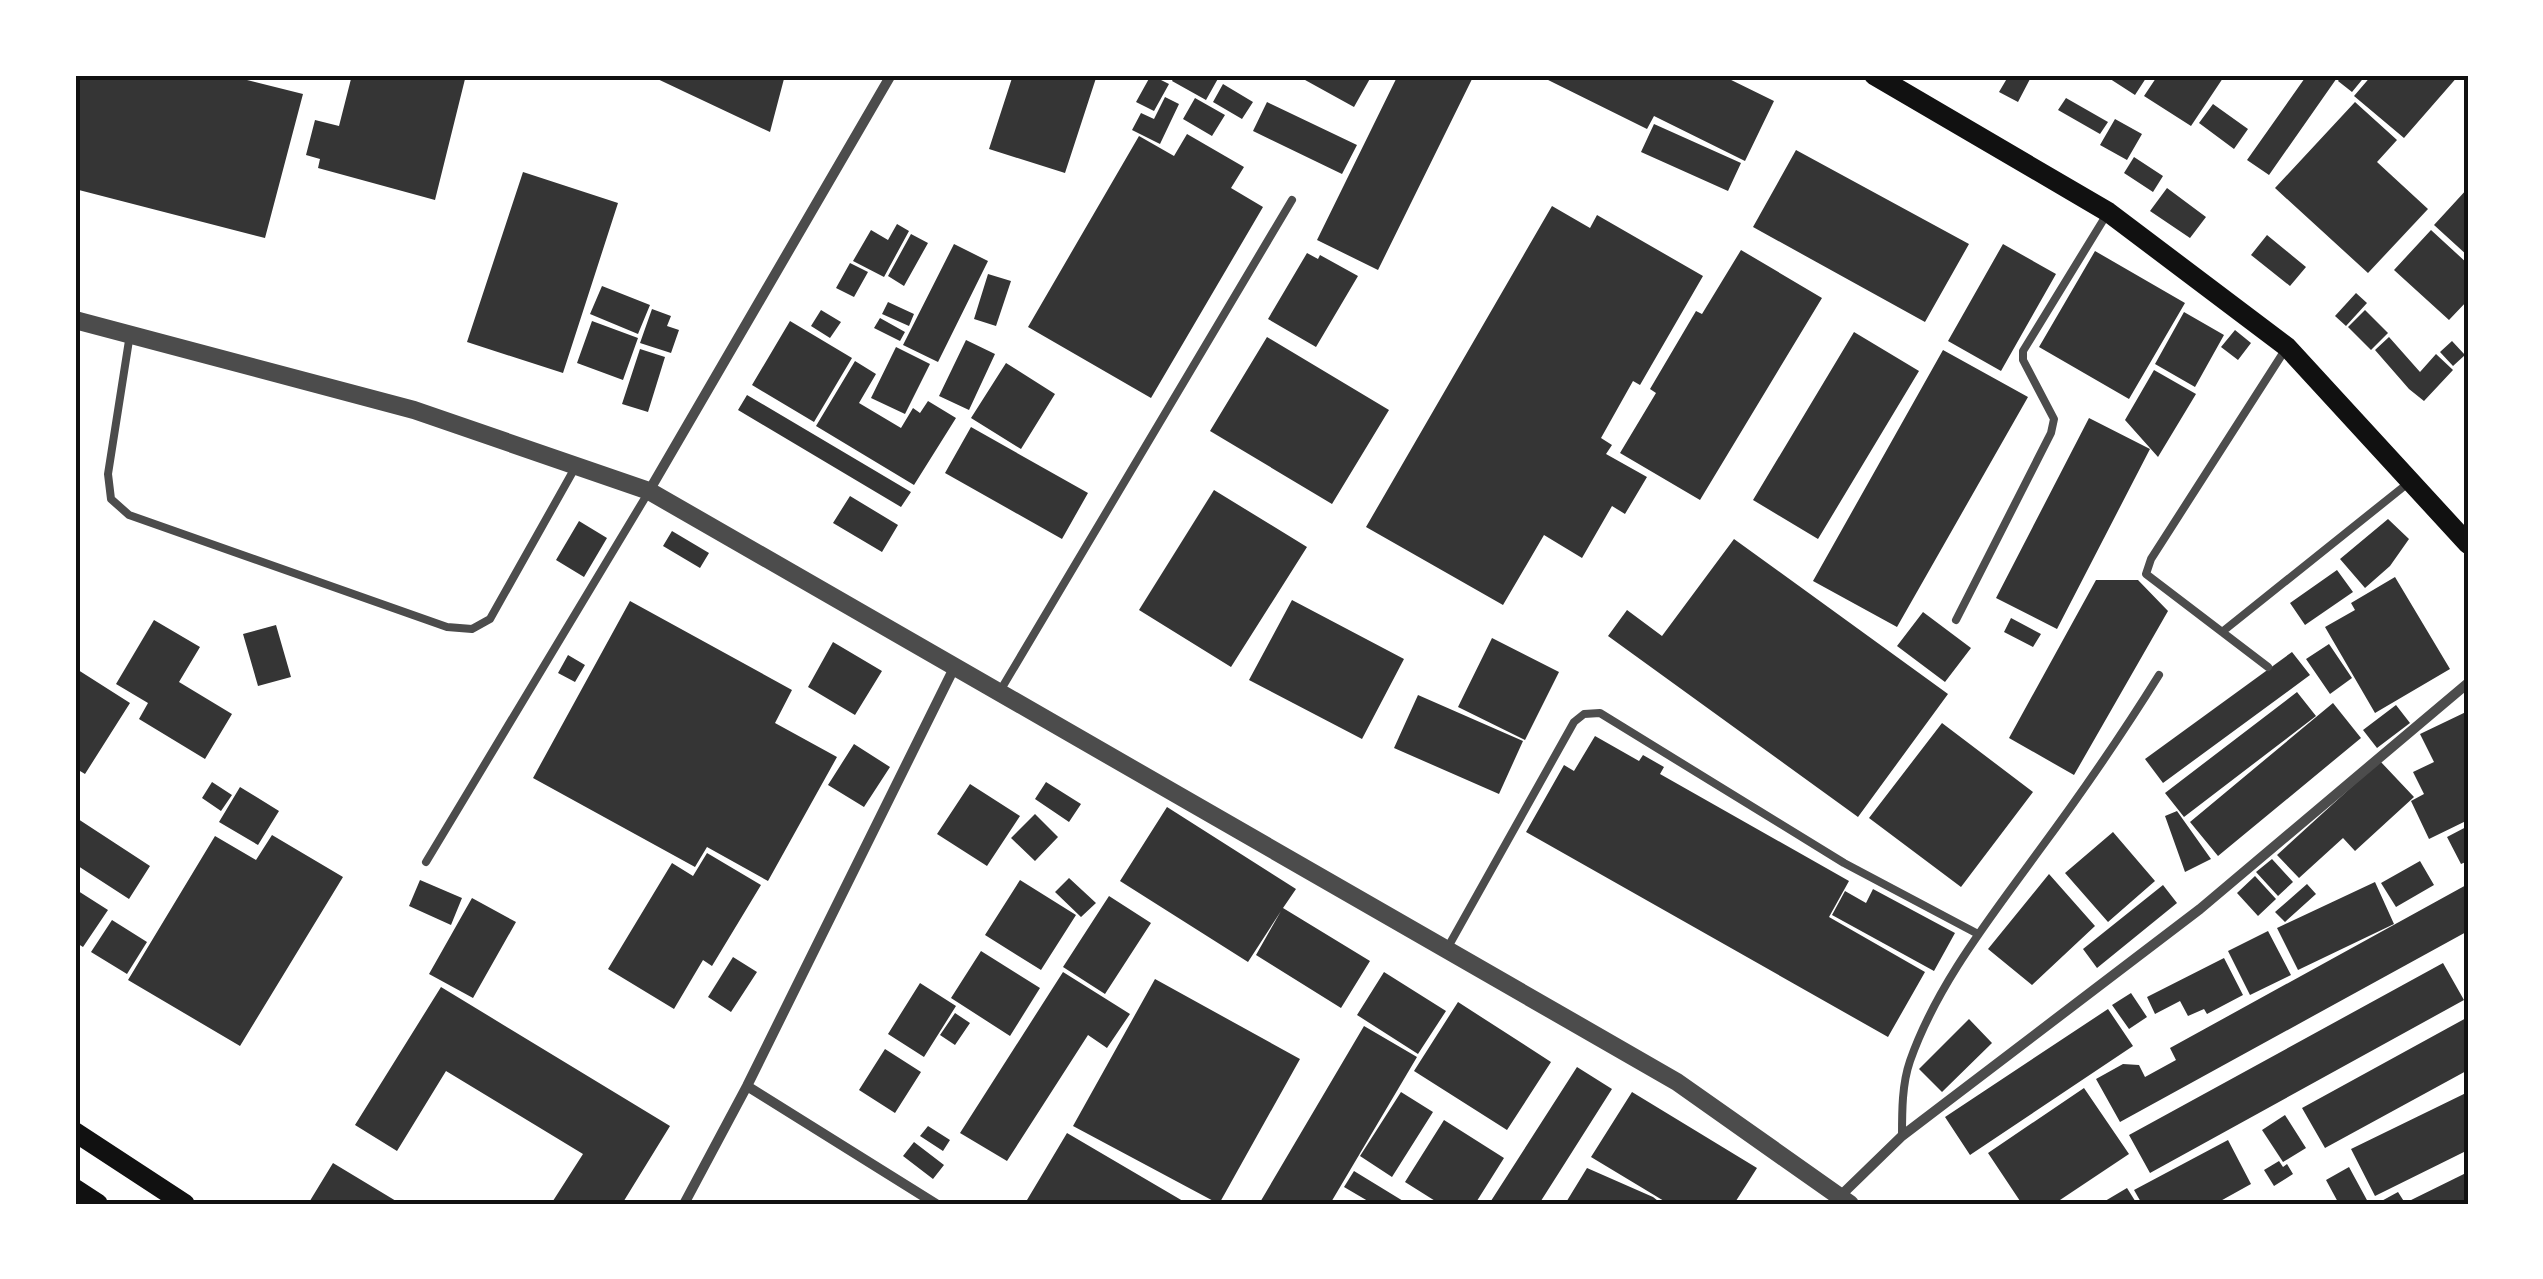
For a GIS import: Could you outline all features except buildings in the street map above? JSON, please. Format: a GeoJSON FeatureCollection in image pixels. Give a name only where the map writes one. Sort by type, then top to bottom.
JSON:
{"type":"FeatureCollection","features":[{"type":"Feature","properties":{"kind":"main road"},"geometry":{"type":"LineString","coordinates":[[1874,75],[2108,212],[2287,347],[2468,544]]}},
{"type":"Feature","properties":{"kind":"main road"},"geometry":{"type":"LineString","coordinates":[[75,1132],[185,1204]]}},
{"type":"Feature","properties":{"kind":"main road"},"geometry":{"type":"LineString","coordinates":[[75,1189],[98,1204]]}},
{"type":"Feature","properties":{"kind":"street"},"geometry":{"type":"LineString","coordinates":[[650,491],[891,75]]}},
{"type":"Feature","properties":{"kind":"street"},"geometry":{"type":"LineString","coordinates":[[75,320],[414,410],[650,491],[1677,1082],[1841,1201],[1902,1136],[2200,909],[2468,682]]}},
{"type":"Feature","properties":{"kind":"street"},"geometry":{"type":"LineString","coordinates":[[684,1204],[956,665]]}},
{"type":"Feature","properties":{"kind":"street"},"geometry":{"type":"LineString","coordinates":[[746,1086],[936,1204]]}},
{"type":"Feature","properties":{"kind":"lane"},"geometry":{"type":"LineString","coordinates":[[1000,691],[1292,200]]}},
{"type":"Feature","properties":{"kind":"lane"},"geometry":{"type":"LineString","coordinates":[[1956,620],[2051,434],[2054,419],[2023,360],[2023,350],[2108,212]]}},
{"type":"Feature","properties":{"kind":"lane"},"geometry":{"type":"LineString","coordinates":[[130,334],[108,474],[111,499],[129,515],[448,627],[472,629],[490,619],[576,466]]}},
{"type":"Feature","properties":{"kind":"lane"},"geometry":{"type":"LineString","coordinates":[[2268,667],[2146,574],[2151,559],[2287,347]]}},
{"type":"Feature","properties":{"kind":"lane"},"geometry":{"type":"LineString","coordinates":[[2222,632],[2410,482]]}},
{"type":"Feature","properties":{"kind":"lane"},"geometry":{"type":"LineString","coordinates":[[426,862],[650,491]]}},
{"type":"Feature","properties":{"kind":"lane"},"geometry":{"type":"LineString","coordinates":[[1902,1136],[1908,1065],[1921,1032],[1978,934],[2120,738],[2159,674]]}},
{"type":"Feature","properties":{"kind":"lane"},"geometry":{"type":"LineString","coordinates":[[1446,948],[1574,722],[1584,714],[1600,713],[1844,863],[1978,934]]}}]}
